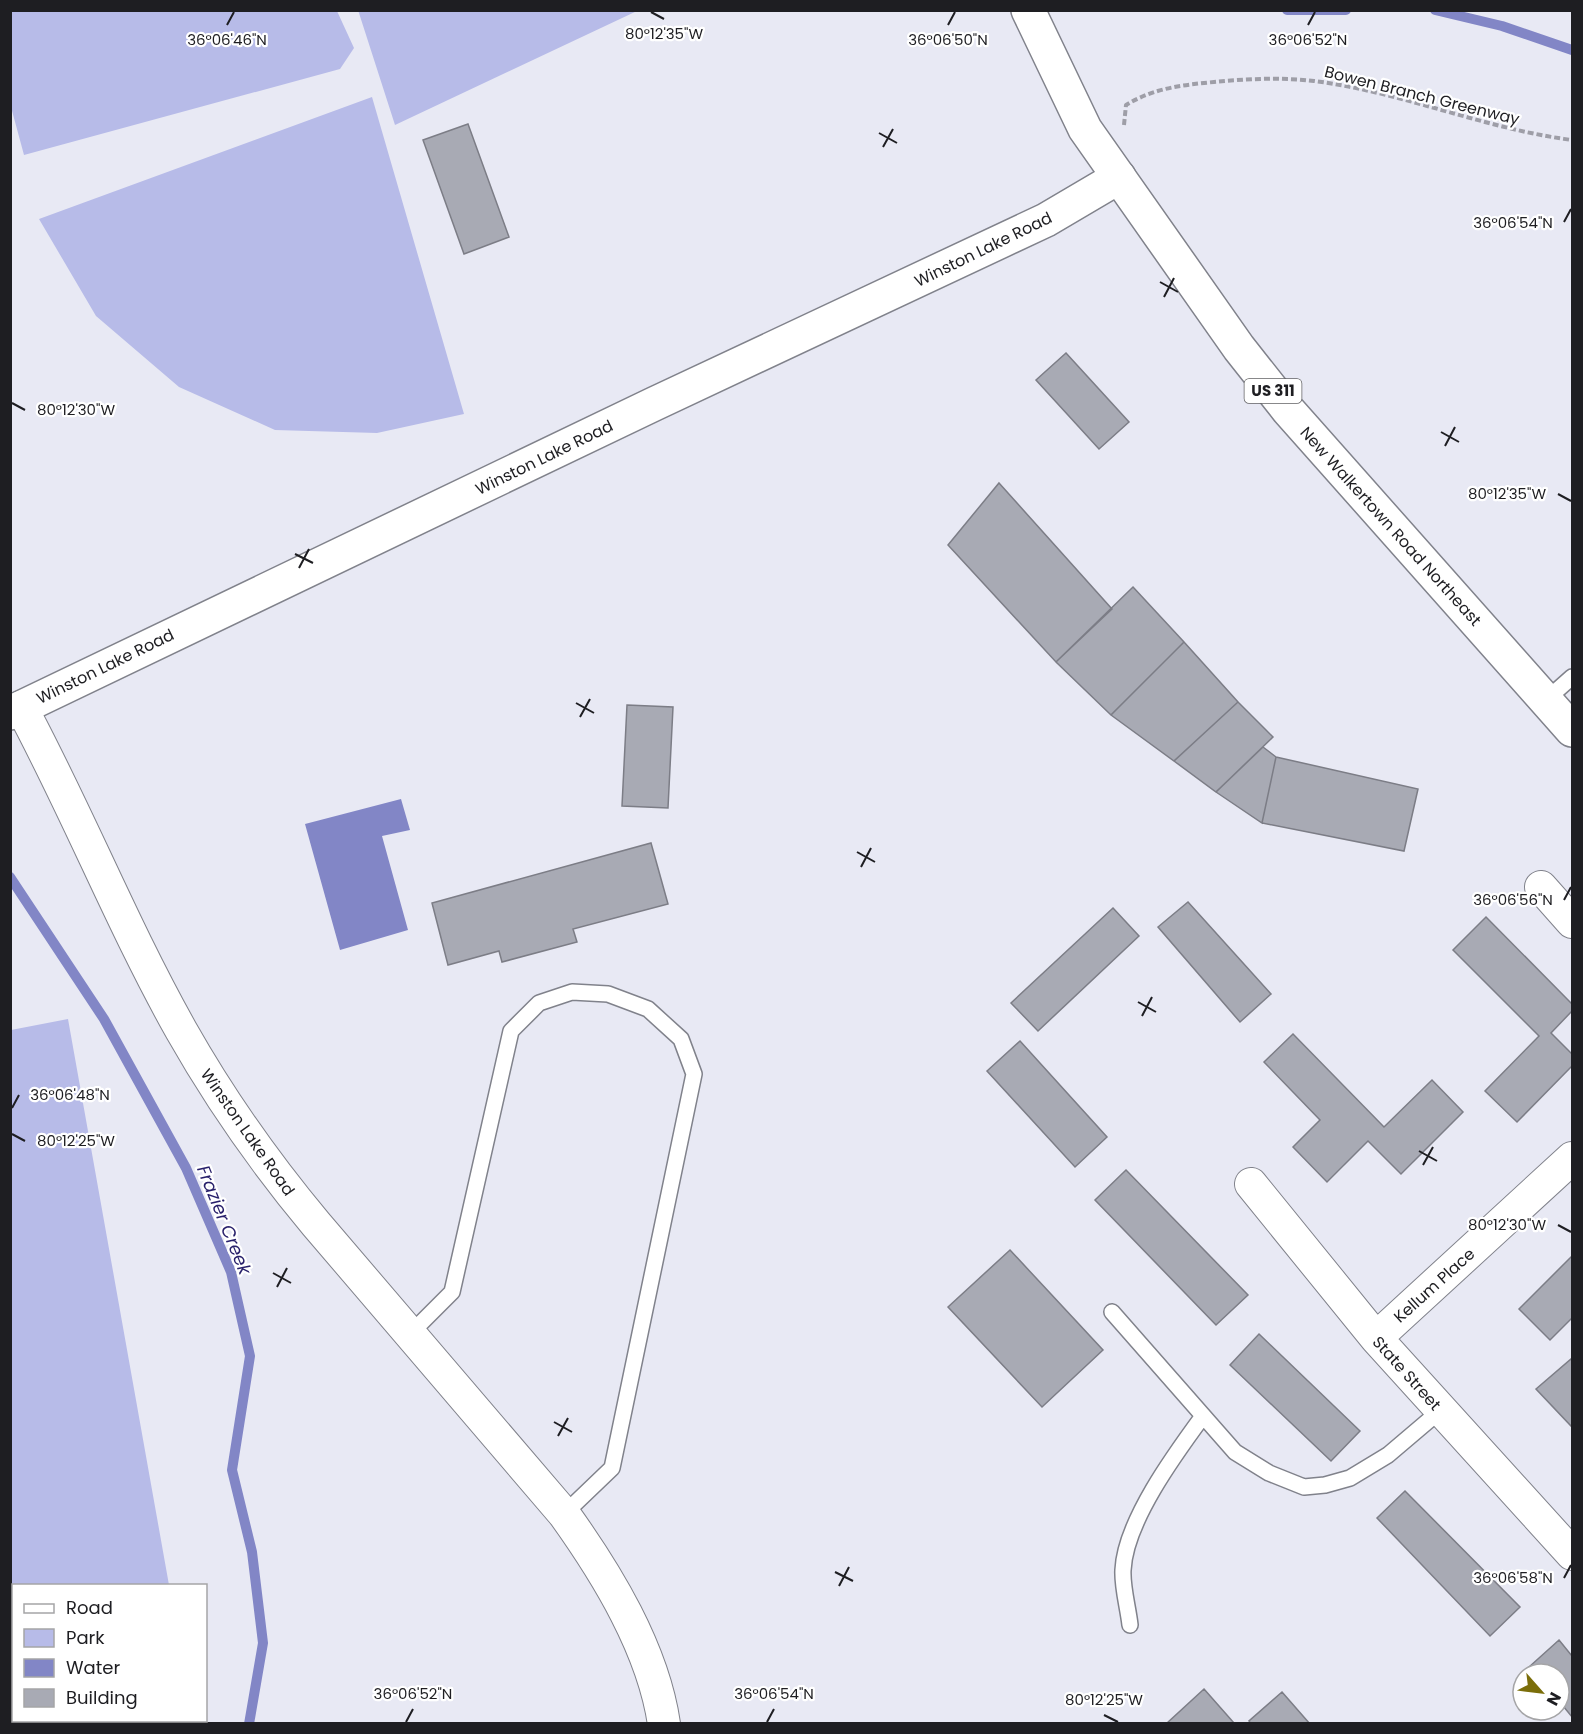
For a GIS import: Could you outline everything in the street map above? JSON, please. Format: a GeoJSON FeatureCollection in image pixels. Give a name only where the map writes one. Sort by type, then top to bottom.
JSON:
{"type":"FeatureCollection","features":[{"type":"Feature","properties":{"kind":"street","name":"New Walkertown Road Northeast"},"geometry":{"type":"LineString","coordinates":[[1028,10],[1085,129],[1239,348],[1288,410],[1572,730]]}},
{"type":"Feature","properties":{"kind":"street","name":"Winston Lake Road"},"geometry":{"type":"LineString","coordinates":[[664,1724],[648,1668],[625,1611],[594,1555],[564,1514],[276,1176],[223,1101],[180,1028],[137,946],[47,754],[16,710],[643,409],[1046,220],[1119,177]]}},
{"type":"Feature","properties":{"kind":"street"},"geometry":{"type":"LineString","coordinates":[[1541,887],[1572,922]]}},
{"type":"Feature","properties":{"kind":"street","name":"Kellum Place"},"geometry":{"type":"LineString","coordinates":[[1376,1338],[1572,1158]]}},
{"type":"Feature","properties":{"kind":"street","name":"State Street"},"geometry":{"type":"LineString","coordinates":[[1251,1184],[1376,1338],[1572,1554]]}},
{"type":"Feature","properties":{"kind":"lane"},"geometry":{"type":"LineString","coordinates":[[1546,700],[1572,677]]}},
{"type":"Feature","properties":{"kind":"lane"},"geometry":{"type":"LineString","coordinates":[[411,1333],[452,1292],[511,1031],[539,1003],[572,992],[608,994],[648,1009],[681,1039],[694,1074],[612,1468],[564,1514]]}},
{"type":"Feature","properties":{"kind":"lane"},"geometry":{"type":"LineString","coordinates":[[1113,1312],[1235,1452],[1269,1473],[1304,1487],[1325,1485],[1350,1478],[1388,1455],[1441,1410]]}},
{"type":"Feature","properties":{"kind":"lane"},"geometry":{"type":"LineString","coordinates":[[1130,1624],[1123,1569],[1132,1535],[1166,1466],[1203,1416]]}},
{"type":"Feature","properties":{"kind":"path","name":"Bowen Branch Greenway"},"geometry":{"type":"LineString","coordinates":[[1119,177],[1126,105],[1160,89],[1226,81],[1313,81],[1379,94],[1526,132],[1572,140]]}},
{"type":"Feature","properties":{"kind":"green space"},"geometry":{"type":"Polygon","coordinates":[[[358,10],[637,10],[637,11],[395,125],[358,10]]]}},
{"type":"Feature","properties":{"kind":"green space"},"geometry":{"type":"Polygon","coordinates":[[[10,11],[337,11],[354,48],[340,69],[24,155],[11,107],[10,11]]]}},
{"type":"Feature","properties":{"kind":"green space"},"geometry":{"type":"Polygon","coordinates":[[[372,97],[464,414],[377,433],[275,430],[179,387],[96,316],[39,219],[372,97]]]}},
{"type":"Feature","properties":{"kind":"green space"},"geometry":{"type":"Polygon","coordinates":[[[68,1019],[169,1584],[12,1584],[11,1627],[11,1030],[68,1019]]]}},
{"type":"Feature","properties":{"kind":"water"},"geometry":{"type":"Polygon","coordinates":[[[401,799],[410,830],[382,836],[408,930],[340,950],[305,824],[401,799]]]}},
{"type":"Feature","properties":{"kind":"building"},"geometry":{"type":"Polygon","coordinates":[[[468,124],[509,237],[464,254],[423,140],[468,124]]]}},
{"type":"Feature","properties":{"kind":"building"},"geometry":{"type":"Polygon","coordinates":[[[1066,353],[1129,422],[1099,449],[1036,380],[1066,353]]]}},
{"type":"Feature","properties":{"kind":"building"},"geometry":{"type":"Polygon","coordinates":[[[999,483],[1112,609],[1056,662],[948,545],[999,483]]]}},
{"type":"Feature","properties":{"kind":"building"},"geometry":{"type":"Polygon","coordinates":[[[1133,587],[1184,642],[1111,715],[1056,662],[1133,587]]]}},
{"type":"Feature","properties":{"kind":"building"},"geometry":{"type":"Polygon","coordinates":[[[1184,642],[1238,702],[1174,761],[1111,715],[1184,642]]]}},
{"type":"Feature","properties":{"kind":"building"},"geometry":{"type":"Polygon","coordinates":[[[1238,702],[1273,737],[1216,792],[1174,761],[1238,702]]]}},
{"type":"Feature","properties":{"kind":"building"},"geometry":{"type":"Polygon","coordinates":[[[627,705],[673,707],[668,808],[622,806],[627,705]]]}},
{"type":"Feature","properties":{"kind":"building"},"geometry":{"type":"Polygon","coordinates":[[[1263,747],[1276,757],[1262,823],[1216,792],[1263,747]]]}},
{"type":"Feature","properties":{"kind":"building"},"geometry":{"type":"Polygon","coordinates":[[[1276,757],[1418,789],[1404,851],[1262,823],[1276,757]]]}},
{"type":"Feature","properties":{"kind":"building"},"geometry":{"type":"Polygon","coordinates":[[[651,843],[668,904],[573,929],[577,942],[502,962],[499,951],[448,965],[432,903],[651,843]]]}},
{"type":"Feature","properties":{"kind":"building"},"geometry":{"type":"Polygon","coordinates":[[[1188,902],[1271,994],[1240,1022],[1158,927],[1188,902]]]}},
{"type":"Feature","properties":{"kind":"building"},"geometry":{"type":"Polygon","coordinates":[[[1113,908],[1139,936],[1038,1031],[1011,1003],[1113,908]]]}},
{"type":"Feature","properties":{"kind":"building"},"geometry":{"type":"Polygon","coordinates":[[[1486,917],[1572,1004],[1572,1011],[1551,1033],[1572,1054],[1572,1066],[1517,1122],[1485,1091],[1539,1036],[1453,950],[1486,917]]]}},
{"type":"Feature","properties":{"kind":"building"},"geometry":{"type":"Polygon","coordinates":[[[1293,1034],[1384,1127],[1432,1080],[1463,1112],[1401,1174],[1368,1141],[1327,1182],[1293,1147],[1320,1120],[1264,1062],[1293,1034]]]}},
{"type":"Feature","properties":{"kind":"building"},"geometry":{"type":"Polygon","coordinates":[[[1020,1041],[1107,1137],[1075,1167],[987,1071],[1020,1041]]]}},
{"type":"Feature","properties":{"kind":"building"},"geometry":{"type":"Polygon","coordinates":[[[1126,1170],[1248,1295],[1216,1325],[1095,1200],[1126,1170]]]}},
{"type":"Feature","properties":{"kind":"building"},"geometry":{"type":"Polygon","coordinates":[[[1010,1250],[1103,1350],[1042,1407],[948,1307],[1010,1250]]]}},
{"type":"Feature","properties":{"kind":"building"},"geometry":{"type":"Polygon","coordinates":[[[1572,1256],[1572,1318],[1550,1340],[1519,1309],[1572,1256]]]}},
{"type":"Feature","properties":{"kind":"building"},"geometry":{"type":"Polygon","coordinates":[[[1259,1334],[1360,1431],[1331,1461],[1230,1365],[1259,1334]]]}},
{"type":"Feature","properties":{"kind":"building"},"geometry":{"type":"Polygon","coordinates":[[[1571,1359],[1572,1361],[1572,1427],[1536,1389],[1571,1359]]]}},
{"type":"Feature","properties":{"kind":"building"},"geometry":{"type":"Polygon","coordinates":[[[1405,1491],[1520,1607],[1490,1636],[1377,1518],[1405,1491]]]}},
{"type":"Feature","properties":{"kind":"building"},"geometry":{"type":"Polygon","coordinates":[[[1559,1640],[1572,1656],[1572,1717],[1571,1662],[1535,1662],[1559,1640]]]}},
{"type":"Feature","properties":{"kind":"building"},"geometry":{"type":"Polygon","coordinates":[[[1204,1689],[1234,1723],[1166,1724],[1204,1689]]]}},
{"type":"Feature","properties":{"kind":"building"},"geometry":{"type":"Polygon","coordinates":[[[1282,1692],[1310,1724],[1251,1724],[1249,1721],[1282,1692]]]}},
{"type":"Feature","properties":{"kind":"waterway"},"geometry":{"type":"LineString","coordinates":[[1287,10],[1346,10]]}},
{"type":"Feature","properties":{"kind":"waterway"},"geometry":{"type":"LineString","coordinates":[[1435,10],[1502,26],[1572,50]]}},
{"type":"Feature","properties":{"kind":"waterway","name":"Frazier Creek"},"geometry":{"type":"LineString","coordinates":[[10,877],[104,1019],[186,1168],[231,1272],[250,1356],[232,1470],[252,1552],[263,1643],[249,1724]]}}]}
